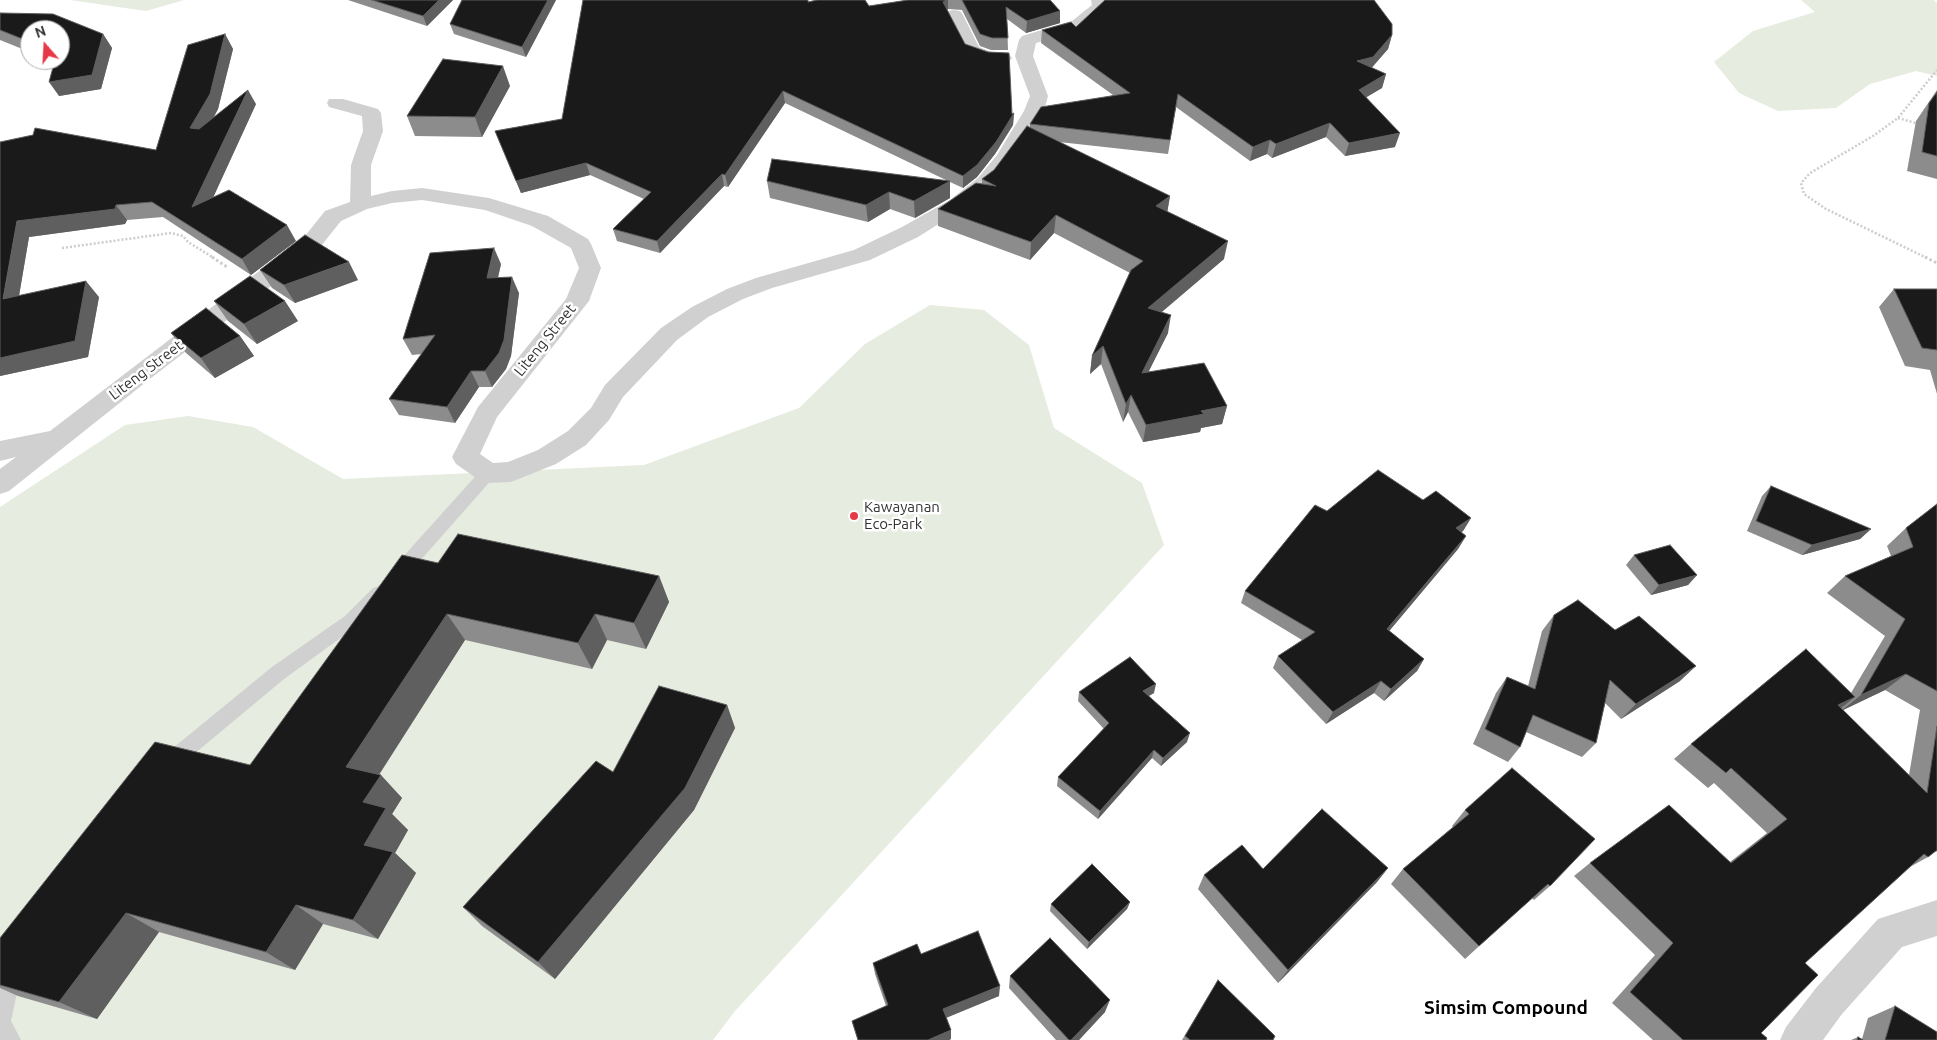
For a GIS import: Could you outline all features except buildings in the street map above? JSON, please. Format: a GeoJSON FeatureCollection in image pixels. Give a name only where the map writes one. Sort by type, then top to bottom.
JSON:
{"type":"FeatureCollection","features":[{"type":"Feature","properties":{"kind":"street"},"geometry":{"type":"LineString","coordinates":[[488,473],[511,472],[547,457],[577,438],[600,414],[614,391],[669,334],[700,312],[764,282],[862,255],[910,232],[957,204],[985,182],[1000,164],[1034,111],[1039,96],[1024,58],[1028,40],[1078,25],[1100,6],[1099,0]]}},
{"type":"Feature","properties":{"kind":"street"},"geometry":{"type":"LineString","coordinates":[[954,15],[972,50],[988,57],[1024,58]]}},
{"type":"Feature","properties":{"kind":"street"},"geometry":{"type":"LineString","coordinates":[[336,103],[371,113],[374,131],[361,165],[360,205]]}},
{"type":"Feature","properties":{"kind":"street","name":"Liteng Street"},"geometry":{"type":"LineString","coordinates":[[0,484],[56,439],[258,286],[313,241],[333,216],[360,205],[392,197],[422,194],[489,204],[540,221],[580,244],[590,268],[577,302],[487,413],[465,457],[488,473]]}},
{"type":"Feature","properties":{"kind":"street"},"geometry":{"type":"LineString","coordinates":[[0,451],[56,439]]}},
{"type":"Feature","properties":{"kind":"street"},"geometry":{"type":"LineString","coordinates":[[1799,1040],[1829,1001],[1891,932],[1937,918]]}},
{"type":"Feature","properties":{"kind":"lane"},"geometry":{"type":"LineString","coordinates":[[152,777],[278,673],[351,622],[401,571],[488,473]]}},
{"type":"Feature","properties":{"kind":"lane"},"geometry":{"type":"LineString","coordinates":[[0,1020],[14,957],[20,949]]}},
{"type":"Feature","properties":{"kind":"lane"},"geometry":{"type":"LineString","coordinates":[[0,1026],[10,1040]]}},
{"type":"Feature","properties":{"kind":"path"},"geometry":{"type":"LineString","coordinates":[[1937,70],[1898,118],[1873,136],[1810,174],[1801,183],[1804,194],[1826,209],[1937,263]]}},
{"type":"Feature","properties":{"kind":"path"},"geometry":{"type":"LineString","coordinates":[[1898,118],[1921,125]]}},
{"type":"Feature","properties":{"kind":"path"},"geometry":{"type":"LineString","coordinates":[[62,248],[171,233],[183,236],[188,242],[258,286]]}},
{"type":"Feature","properties":{"kind":"shaded area"},"geometry":{"type":"Polygon","coordinates":[[[70,0],[184,0],[146,11],[70,0]]]}},
{"type":"Feature","properties":{"kind":"shaded area"},"geometry":{"type":"Polygon","coordinates":[[[1801,0],[1934,0],[1937,3],[1937,76],[1916,71],[1870,84],[1836,108],[1778,111],[1739,93],[1714,62],[1753,31],[1815,12],[1801,0]]]}},
{"type":"Feature","properties":{"kind":"shaded area"},"geometry":{"type":"Polygon","coordinates":[[[930,305],[984,310],[1029,345],[1054,428],[1142,483],[1164,545],[735,1011],[713,1040],[0,1040],[0,507],[125,425],[188,416],[253,427],[343,479],[644,465],[799,408],[865,344],[930,305]]]}},
{"type":"Feature","properties":{"kind":"place","name":"Kawayanan Eco-Park"},"geometry":{"type":"Point","coordinates":[854,516]}},
{"type":"Feature","properties":{"kind":"district","name":"Simsim Compound"},"geometry":{"type":"Point","coordinates":[1506,1008]}}]}
